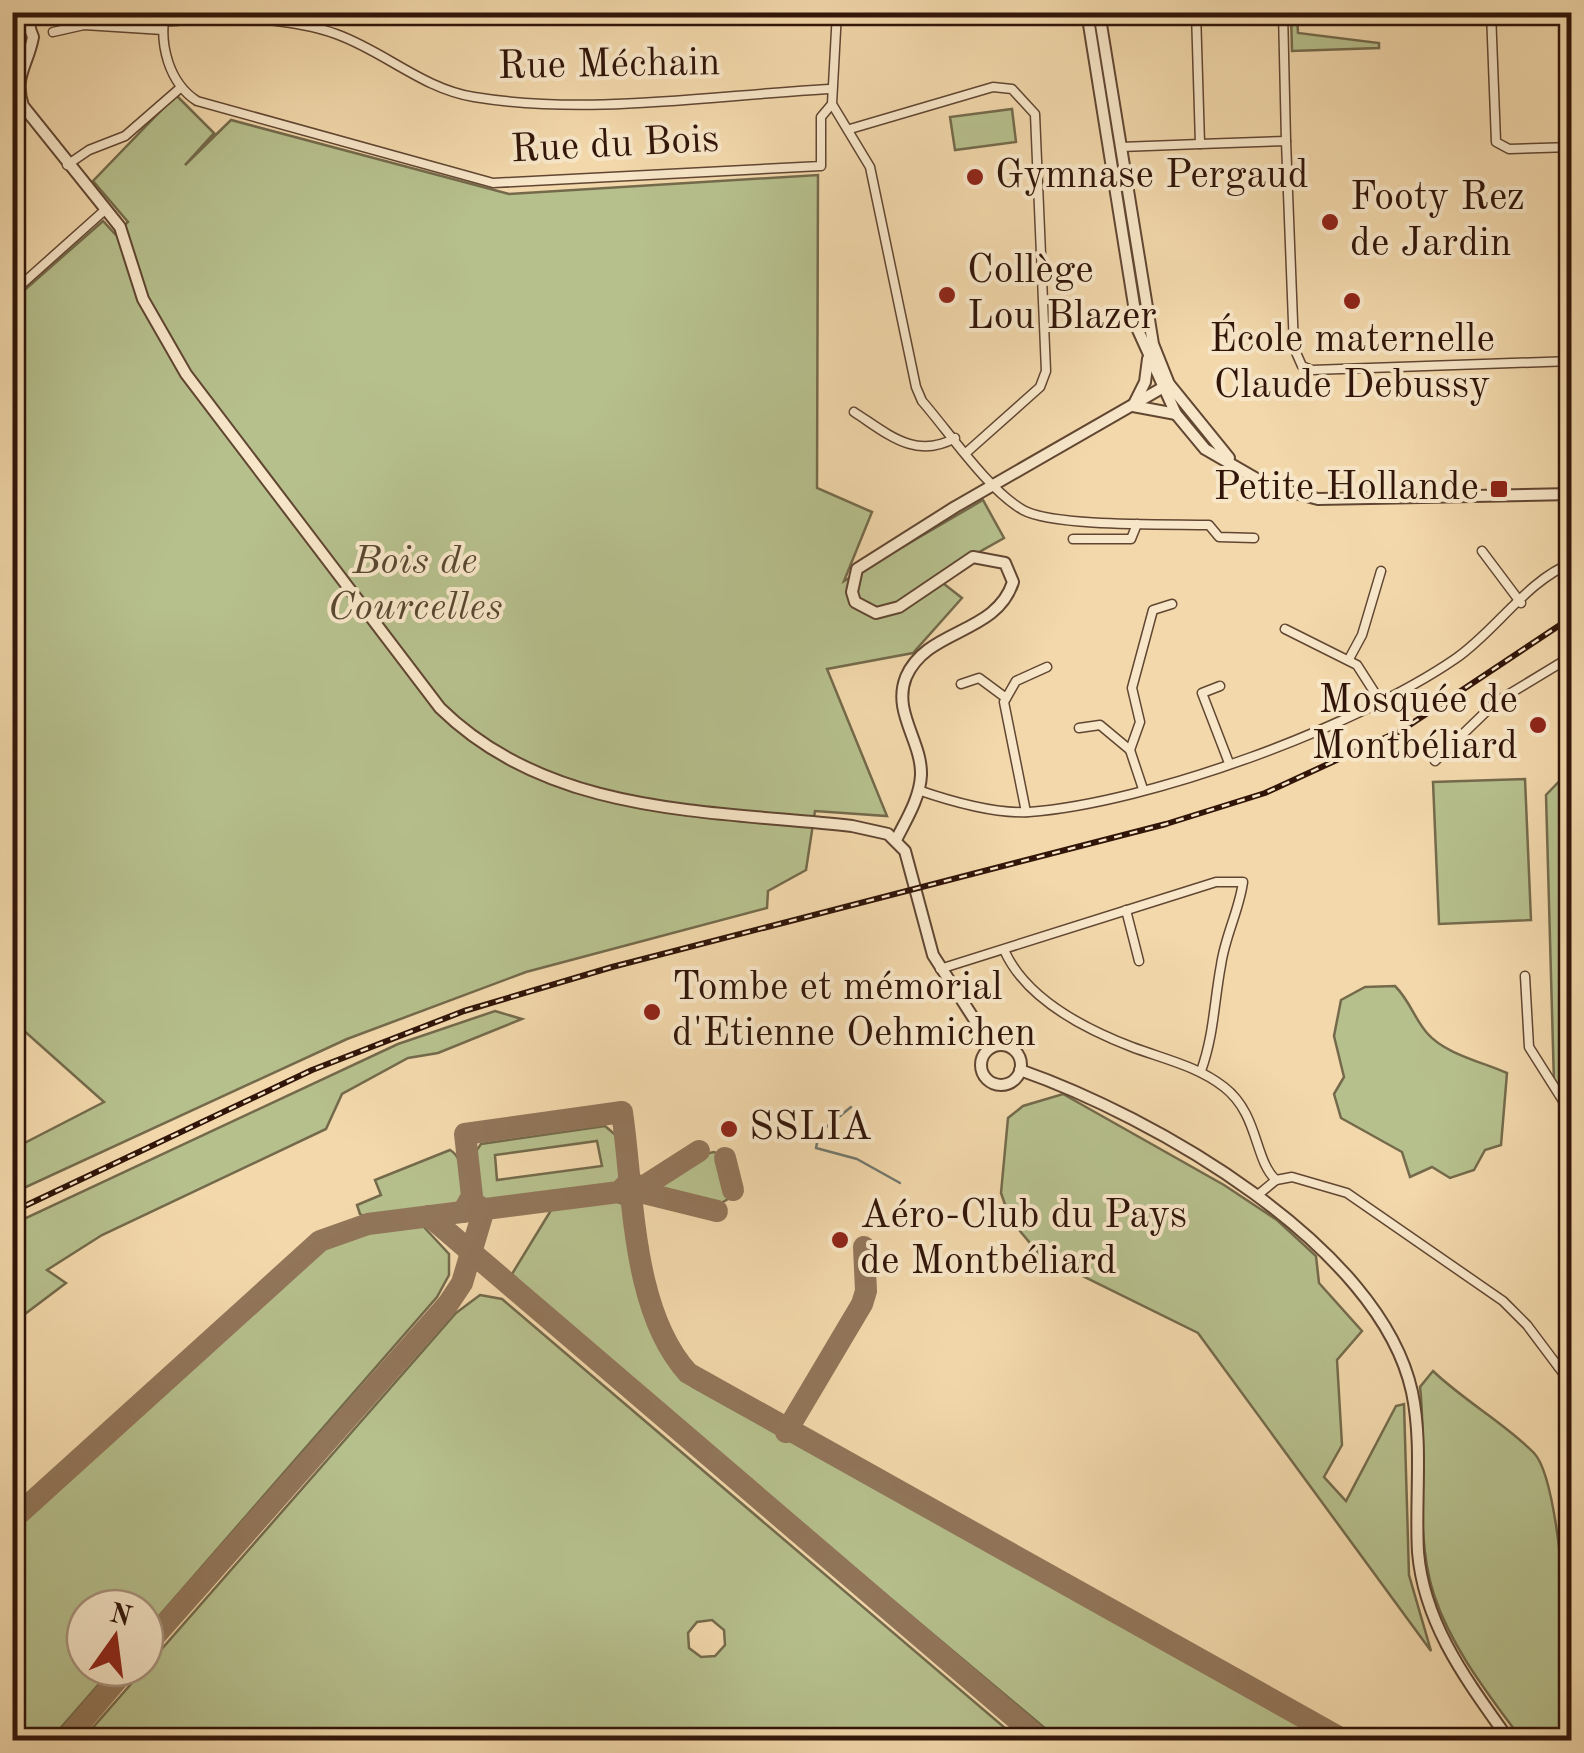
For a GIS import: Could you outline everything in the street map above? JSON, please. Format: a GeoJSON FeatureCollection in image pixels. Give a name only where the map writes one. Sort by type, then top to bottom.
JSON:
{"type":"FeatureCollection","features":[{"type":"Feature","properties":{"kind":"main road"},"geometry":{"type":"LineString","coordinates":[[13,21],[14,12]]}},
{"type":"Feature","properties":{"kind":"street"},"geometry":{"type":"LineString","coordinates":[[36,12],[30,30],[30,50],[19,68],[18,109],[120,227],[143,299],[186,374],[340,571],[429,695],[462,728],[532,772],[585,792],[852,826],[896,840],[905,850],[929,945],[940,969],[992,1047]]}},
{"type":"Feature","properties":{"kind":"street"},"geometry":{"type":"LineString","coordinates":[[112,12],[163,22]]}},
{"type":"Feature","properties":{"kind":"street"},"geometry":{"type":"LineString","coordinates":[[837,12],[832,104],[870,167],[916,387],[954,438],[994,485],[1028,513],[1137,524],[1209,525],[1219,537],[1254,538]]}},
{"type":"Feature","properties":{"kind":"street"},"geometry":{"type":"LineString","coordinates":[[1087,12],[1138,330],[1148,358],[1166,386],[1212,442],[1245,473]]}},
{"type":"Feature","properties":{"kind":"street"},"geometry":{"type":"LineString","coordinates":[[1099,12],[1153,344],[1176,414],[1205,449],[1245,473],[1291,493],[1348,501],[1572,494]]}},
{"type":"Feature","properties":{"kind":"street"},"geometry":{"type":"LineString","coordinates":[[1196,12],[1200,144]]}},
{"type":"Feature","properties":{"kind":"street"},"geometry":{"type":"LineString","coordinates":[[1283,12],[1294,348],[1302,366],[1312,370],[1572,361]]}},
{"type":"Feature","properties":{"kind":"street"},"geometry":{"type":"LineString","coordinates":[[1490,12],[1496,142],[1509,149],[1572,147]]}},
{"type":"Feature","properties":{"kind":"street","name":"Rue Méchain"},"geometry":{"type":"LineString","coordinates":[[204,14],[224,13],[334,33],[383,54],[434,85],[474,97],[572,103],[830,89]]}},
{"type":"Feature","properties":{"kind":"street"},"geometry":{"type":"LineString","coordinates":[[53,32],[84,25],[163,22],[204,14]]}},
{"type":"Feature","properties":{"kind":"street"},"geometry":{"type":"LineString","coordinates":[[13,21],[30,30]]}},
{"type":"Feature","properties":{"kind":"street"},"geometry":{"type":"LineString","coordinates":[[68,165],[88,150],[125,136],[179,89],[163,22]]}},
{"type":"Feature","properties":{"kind":"street"},"geometry":{"type":"LineString","coordinates":[[850,129],[1005,86],[1037,121],[1047,362],[1040,387],[967,452]]}},
{"type":"Feature","properties":{"kind":"street","name":"Rue du Bois"},"geometry":{"type":"LineString","coordinates":[[179,89],[206,104],[506,184],[822,166],[821,118],[832,104]]}},
{"type":"Feature","properties":{"kind":"street"},"geometry":{"type":"LineString","coordinates":[[1121,147],[1286,145]]}},
{"type":"Feature","properties":{"kind":"street"},"geometry":{"type":"LineString","coordinates":[[12,294],[106,208]]}},
{"type":"Feature","properties":{"kind":"street"},"geometry":{"type":"LineString","coordinates":[[1133,406],[1145,382],[1148,358]]}},
{"type":"Feature","properties":{"kind":"street"},"geometry":{"type":"LineString","coordinates":[[896,840],[918,790],[920,765],[902,702],[907,675],[933,646],[1003,606],[1014,582],[1011,572],[997,559],[973,557],[888,612],[864,610],[855,602],[853,580],[858,569],[954,507],[1166,386]]}},
{"type":"Feature","properties":{"kind":"street"},"geometry":{"type":"LineString","coordinates":[[1133,406],[1176,414]]}},
{"type":"Feature","properties":{"kind":"street"},"geometry":{"type":"LineString","coordinates":[[854,412],[912,446],[938,446],[954,438]]}},
{"type":"Feature","properties":{"kind":"street"},"geometry":{"type":"LineString","coordinates":[[1073,539],[1130,539],[1137,524]]}},
{"type":"Feature","properties":{"kind":"street"},"geometry":{"type":"LineString","coordinates":[[1482,551],[1521,603]]}},
{"type":"Feature","properties":{"kind":"street"},"geometry":{"type":"LineString","coordinates":[[918,790],[1026,812],[1143,789],[1229,763],[1380,700],[1454,660],[1545,578],[1572,563]]}},
{"type":"Feature","properties":{"kind":"street"},"geometry":{"type":"LineString","coordinates":[[1349,659],[1362,635],[1382,571]]}},
{"type":"Feature","properties":{"kind":"street"},"geometry":{"type":"LineString","coordinates":[[1130,750],[1140,722],[1132,688],[1153,610],[1172,604]]}},
{"type":"Feature","properties":{"kind":"street"},"geometry":{"type":"LineString","coordinates":[[1284,629],[1349,659],[1363,670],[1380,700]]}},
{"type":"Feature","properties":{"kind":"street"},"geometry":{"type":"LineString","coordinates":[[1435,761],[1496,702],[1572,656]]}},
{"type":"Feature","properties":{"kind":"street"},"geometry":{"type":"LineString","coordinates":[[1026,812],[1004,719],[1006,698],[1016,681],[1047,667]]}},
{"type":"Feature","properties":{"kind":"street"},"geometry":{"type":"LineString","coordinates":[[961,684],[980,678],[1006,698]]}},
{"type":"Feature","properties":{"kind":"street"},"geometry":{"type":"LineString","coordinates":[[1220,686],[1202,694],[1229,763]]}},
{"type":"Feature","properties":{"kind":"street"},"geometry":{"type":"LineString","coordinates":[[1079,728],[1100,725],[1130,750],[1143,789]]}},
{"type":"Feature","properties":{"kind":"street"},"geometry":{"type":"LineString","coordinates":[[940,969],[1005,952],[1216,882],[1243,882],[1239,909],[1221,962],[1214,1034],[1201,1071]]}},
{"type":"Feature","properties":{"kind":"street"},"geometry":{"type":"LineString","coordinates":[[1126,910],[1140,961]]}},
{"type":"Feature","properties":{"kind":"street"},"geometry":{"type":"LineString","coordinates":[[1005,952],[1024,981],[1049,1002],[1129,1046],[1201,1071],[1228,1089],[1258,1136],[1266,1171],[1276,1180]]}},
{"type":"Feature","properties":{"kind":"street"},"geometry":{"type":"LineString","coordinates":[[1525,976],[1529,1047],[1572,1115]]}},
{"type":"Feature","properties":{"kind":"street"},"geometry":{"type":"LineString","coordinates":[[992,1047],[1011,1048],[1019,1057],[1020,1070],[1007,1084],[989,1081],[981,1061],[992,1047]]}},
{"type":"Feature","properties":{"kind":"street"},"geometry":{"type":"LineString","coordinates":[[1020,1070],[1086,1094],[1259,1194],[1318,1246],[1366,1302],[1404,1363],[1416,1419],[1418,1549],[1427,1601],[1464,1676],[1509,1740]]}},
{"type":"Feature","properties":{"kind":"street"},"geometry":{"type":"LineString","coordinates":[[1259,1194],[1276,1180],[1304,1178],[1348,1194],[1504,1301],[1572,1386]]}},
{"type":"Feature","properties":{"kind":"street"},"geometry":{"type":"LineString","coordinates":[[1572,1203],[1566,1221],[1572,1222]]}},
{"type":"Feature","properties":{"kind":"street"},"geometry":{"type":"LineString","coordinates":[[1558,1366],[1572,1357]]}},
{"type":"Feature","properties":{"kind":"street"},"geometry":{"type":"LineString","coordinates":[[1567,1535],[1572,1545]]}},
{"type":"Feature","properties":{"kind":"green space"},"geometry":{"type":"Polygon","coordinates":[[[1297,13],[1298,33],[1379,43],[1379,48],[1292,51],[1291,15],[1297,13]]]}},
{"type":"Feature","properties":{"kind":"green space","name":"Bois de Courcelles"},"geometry":{"type":"Polygon","coordinates":[[[176,95],[214,133],[185,165],[231,120],[509,194],[818,175],[817,488],[872,512],[844,581],[983,500],[1004,538],[935,577],[962,598],[913,653],[827,669],[887,816],[815,811],[806,870],[768,891],[767,908],[526,972],[347,1039],[13,1193],[13,1149],[104,1102],[13,1021],[12,301],[103,221],[115,234],[128,222],[93,181],[176,95]]]}},
{"type":"Feature","properties":{"kind":"green space"},"geometry":{"type":"Polygon","coordinates":[[[1012,109],[1016,142],[955,150],[950,117],[1012,109]]]}},
{"type":"Feature","properties":{"kind":"green space"},"geometry":{"type":"Polygon","coordinates":[[[1571,769],[1571,1088],[1554,1083],[1546,795],[1571,769]]]}},
{"type":"Feature","properties":{"kind":"green space"},"geometry":{"type":"Polygon","coordinates":[[[1525,779],[1531,920],[1439,924],[1433,782],[1525,779]]]}},
{"type":"Feature","properties":{"kind":"green space"},"geometry":{"type":"Polygon","coordinates":[[[1395,986],[1435,1040],[1507,1073],[1501,1145],[1485,1150],[1474,1170],[1450,1178],[1432,1167],[1410,1177],[1402,1152],[1341,1118],[1334,1094],[1344,1077],[1334,1036],[1341,1000],[1365,987],[1395,986]]]}},
{"type":"Feature","properties":{"kind":"green space"},"geometry":{"type":"Polygon","coordinates":[[[495,1011],[522,1019],[438,1053],[408,1058],[342,1094],[326,1129],[102,1235],[47,1270],[66,1283],[13,1323],[13,1224],[398,1044],[495,1011]]]}},
{"type":"Feature","properties":{"kind":"green space"},"geometry":{"type":"Polygon","coordinates":[[[1063,1094],[1224,1185],[1277,1220],[1316,1256],[1319,1283],[1362,1331],[1337,1360],[1342,1445],[1324,1477],[1346,1501],[1396,1406],[1404,1404],[1409,1575],[1431,1651],[1198,1333],[1040,1255],[1010,1219],[1001,1193],[1008,1118],[1023,1106],[1063,1094]]]}},
{"type":"Feature","properties":{"kind":"green space"},"geometry":{"type":"Polygon","coordinates":[[[605,1126],[619,1138],[624,1175],[616,1186],[488,1203],[478,1195],[472,1157],[481,1144],[605,1126]],[[597,1141],[495,1155],[497,1180],[602,1166],[597,1141]]]}},
{"type":"Feature","properties":{"kind":"green space"},"geometry":{"type":"Polygon","coordinates":[[[450,1150],[459,1160],[463,1175],[460,1206],[370,1219],[360,1214],[357,1205],[381,1195],[375,1180],[450,1150]]]}},
{"type":"Feature","properties":{"kind":"green space"},"geometry":{"type":"Polygon","coordinates":[[[700,1155],[720,1155],[730,1190],[728,1199],[718,1205],[652,1185],[700,1155]]]}},
{"type":"Feature","properties":{"kind":"green space"},"geometry":{"type":"Polygon","coordinates":[[[610,1199],[628,1206],[643,1303],[659,1346],[693,1387],[1329,1740],[1059,1740],[549,1312],[512,1274],[553,1207],[610,1199]]]}},
{"type":"Feature","properties":{"kind":"green space"},"geometry":{"type":"Polygon","coordinates":[[[422,1225],[449,1254],[449,1275],[437,1297],[165,1609],[165,1588],[65,1588],[65,1688],[96,1688],[50,1740],[13,1740],[13,1531],[317,1252],[364,1233],[422,1225]]]}},
{"type":"Feature","properties":{"kind":"green space"},"geometry":{"type":"Polygon","coordinates":[[[480,1295],[502,1299],[1019,1740],[82,1740],[128,1688],[165,1688],[165,1645],[456,1313],[480,1295]],[[712,1620],[697,1622],[688,1633],[689,1648],[701,1657],[715,1656],[725,1645],[724,1630],[712,1620]]]}},
{"type":"Feature","properties":{"kind":"green space"},"geometry":{"type":"Polygon","coordinates":[[[1433,1371],[1534,1453],[1544,1472],[1564,1590],[1571,1740],[1522,1740],[1461,1653],[1434,1595],[1422,1519],[1420,1387],[1433,1371]]]}},
{"type":"Feature","properties":{"kind":"waterway"},"geometry":{"type":"LineString","coordinates":[[851,1107],[819,1133],[816,1148],[857,1159],[900,1183]]}},
{"type":"Feature","properties":{"kind":"taxiway"},"geometry":{"type":"LineString","coordinates":[[463,1212],[472,1196],[465,1134],[622,1112],[645,1284],[669,1347],[688,1373],[1344,1740]]}},
{"type":"Feature","properties":{"kind":"taxiway"},"geometry":{"type":"LineString","coordinates":[[638,1190],[699,1151]]}},
{"type":"Feature","properties":{"kind":"taxiway"},"geometry":{"type":"LineString","coordinates":[[725,1158],[733,1190]]}},
{"type":"Feature","properties":{"kind":"taxiway"},"geometry":{"type":"LineString","coordinates":[[12,1520],[320,1241],[368,1224],[619,1192],[631,1180]]}},
{"type":"Feature","properties":{"kind":"taxiway"},"geometry":{"type":"LineString","coordinates":[[632,1190],[717,1211]]}},
{"type":"Feature","properties":{"kind":"taxiway"},"geometry":{"type":"LineString","coordinates":[[165,1624],[448,1304],[462,1283],[484,1209],[475,1204]]}},
{"type":"Feature","properties":{"kind":"taxiway"},"geometry":{"type":"LineString","coordinates":[[429,1216],[1041,1740]]}},
{"type":"Feature","properties":{"kind":"taxiway"},"geometry":{"type":"LineString","coordinates":[[786,1432],[862,1304],[866,1291],[864,1247]]}},
{"type":"Feature","properties":{"kind":"taxiway"},"geometry":{"type":"LineString","coordinates":[[66,1740],[110,1688]]}},
{"type":"Feature","properties":{"kind":"railway"},"geometry":{"type":"LineString","coordinates":[[12,1212],[312,1070],[464,1011],[612,967],[1166,824],[1265,793],[1402,730],[1572,617]]}},
{"type":"Feature","properties":{"kind":"place","name":"Gymnase Pergaud"},"geometry":{"type":"Point","coordinates":[975,177]}},
{"type":"Feature","properties":{"kind":"place","name":"Footy Rez de Jardin"},"geometry":{"type":"Point","coordinates":[1330,222]}},
{"type":"Feature","properties":{"kind":"place","name":"Collège Lou Blazer"},"geometry":{"type":"Point","coordinates":[947,295]}},
{"type":"Feature","properties":{"kind":"place","name":"École maternelle Claude Debussy"},"geometry":{"type":"Point","coordinates":[1352,301]}},
{"type":"Feature","properties":{"kind":"place","name":"Petite Hollande"},"geometry":{"type":"Point","coordinates":[1499,489]}},
{"type":"Feature","properties":{"kind":"place","name":"Mosquée de Montbéliard"},"geometry":{"type":"Point","coordinates":[1538,725]}},
{"type":"Feature","properties":{"kind":"place","name":"Tombe et mémorial d'Etienne Oehmichen"},"geometry":{"type":"Point","coordinates":[652,1012]}},
{"type":"Feature","properties":{"kind":"place","name":"SSLIA"},"geometry":{"type":"Point","coordinates":[729,1129]}},
{"type":"Feature","properties":{"kind":"place","name":"Aéro-Club du Pays de Montbéliard"},"geometry":{"type":"Point","coordinates":[840,1240]}}]}
